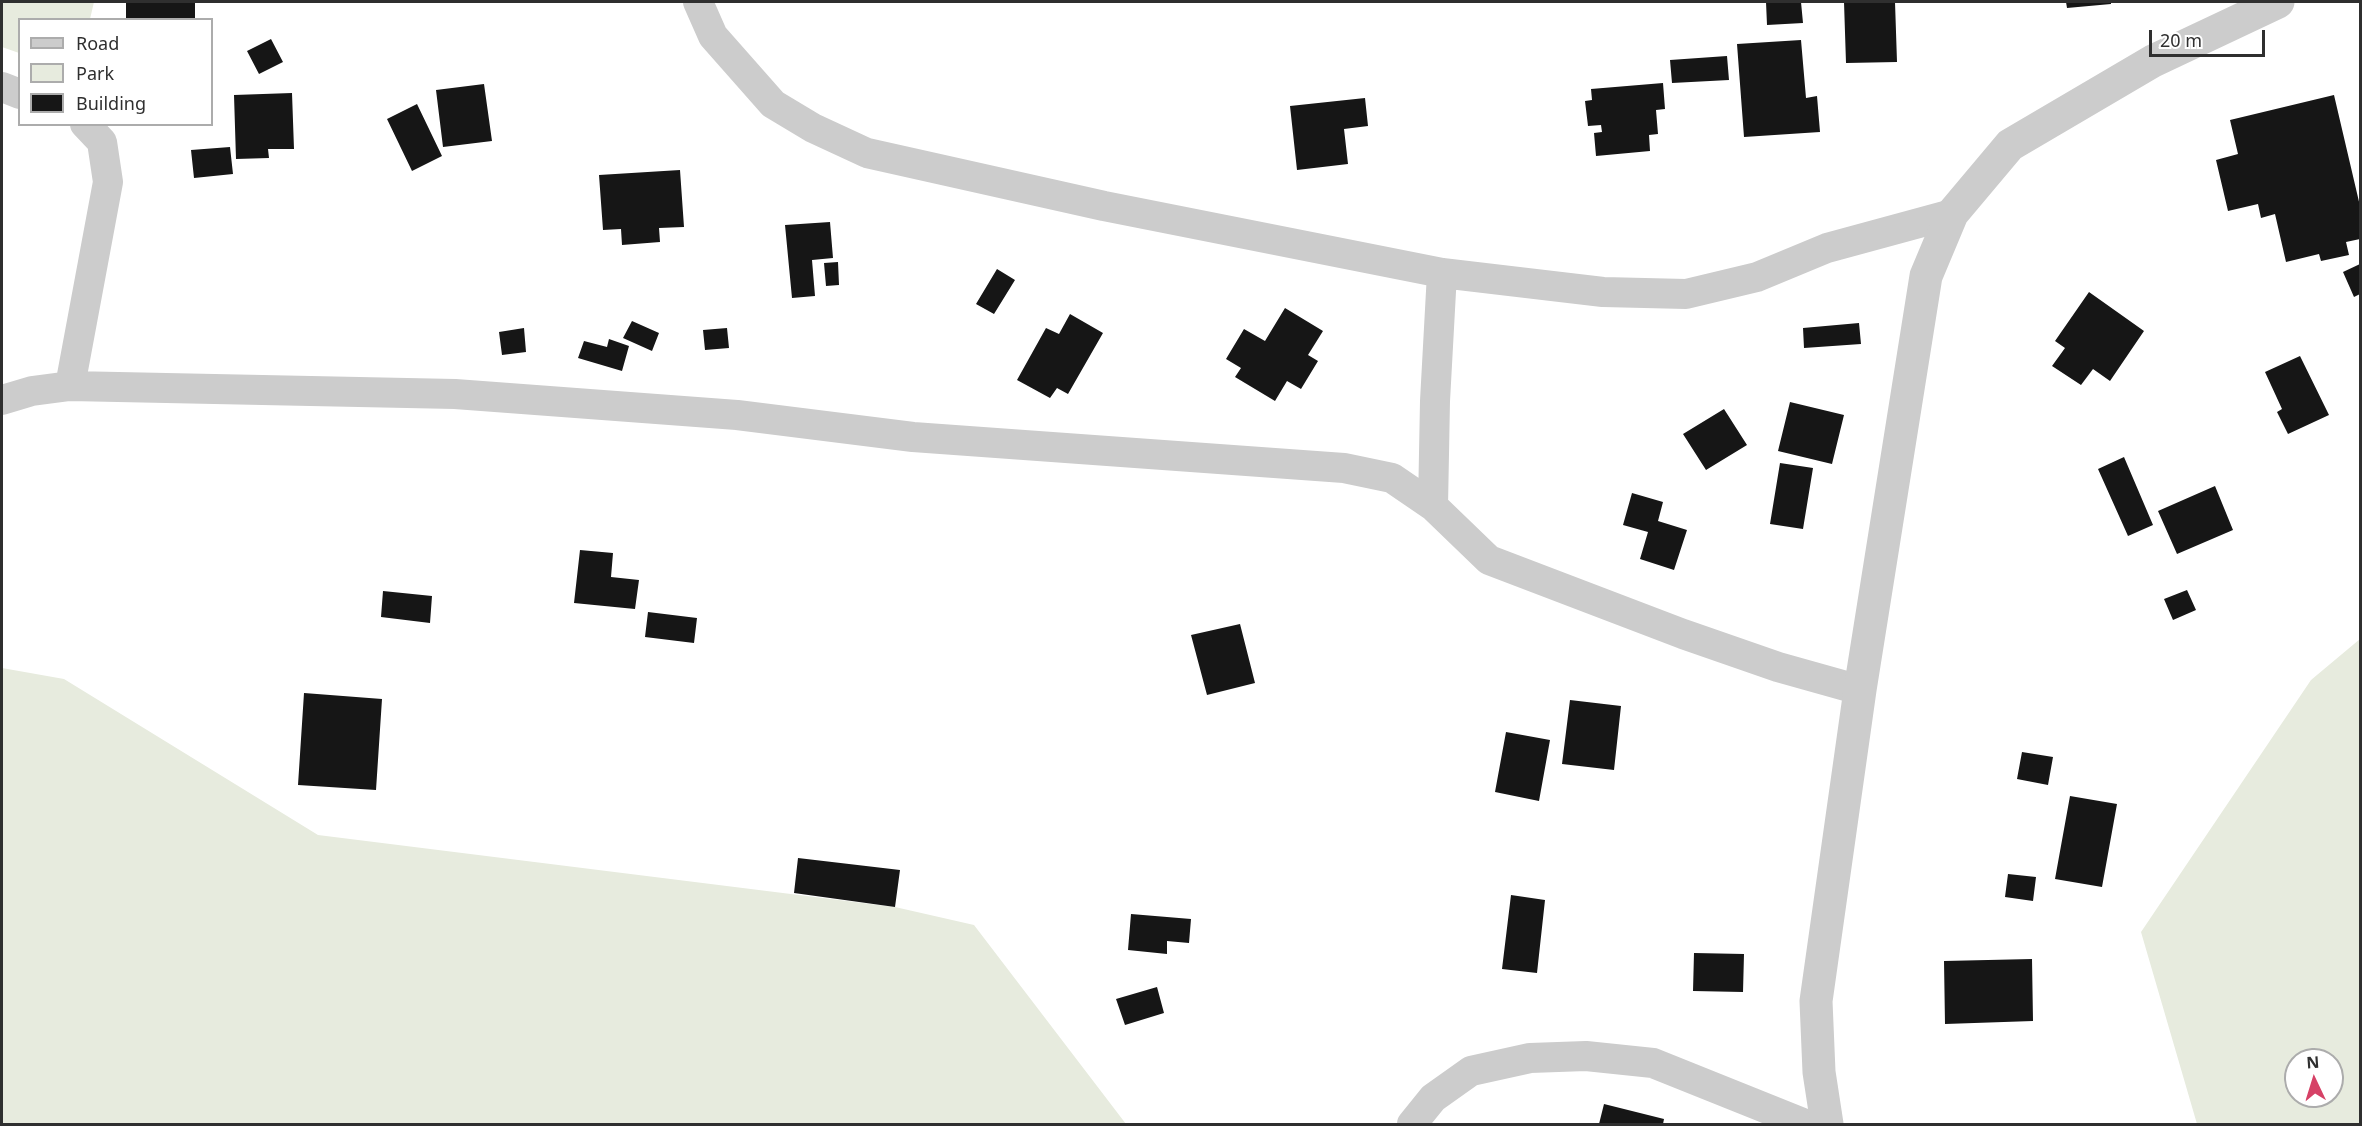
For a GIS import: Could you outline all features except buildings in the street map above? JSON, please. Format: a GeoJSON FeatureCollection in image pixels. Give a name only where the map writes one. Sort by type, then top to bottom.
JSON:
{"type":"FeatureCollection","features":[{"type":"Feature","properties":{"kind":"street"},"geometry":{"type":"LineString","coordinates":[[698,2],[713,36],[772,104],[813,129],[867,153],[1104,206],[1442,273],[1603,292],[1686,294],[1757,277],[1827,248],[1952,214]]}},
{"type":"Feature","properties":{"kind":"street"},"geometry":{"type":"LineString","coordinates":[[1827,1125],[1819,1072],[1816,1001],[1860,690],[1926,276],[1952,214],[2010,145],[2152,61],[2272,3]]}},
{"type":"Feature","properties":{"kind":"street"},"geometry":{"type":"LineString","coordinates":[[2,87],[18,93]]}},
{"type":"Feature","properties":{"kind":"street"},"geometry":{"type":"LineString","coordinates":[[70,386],[108,182],[102,142],[87,126]]}},
{"type":"Feature","properties":{"kind":"street"},"geometry":{"type":"LineString","coordinates":[[1433,506],[1435,401],[1442,273]]}},
{"type":"Feature","properties":{"kind":"street"},"geometry":{"type":"LineString","coordinates":[[2,400],[32,391],[70,386],[455,394],[737,415],[913,437],[1162,455],[1268,460],[1344,468],[1392,478],[1433,506],[1489,560],[1683,634],[1778,667],[1860,690]]}},
{"type":"Feature","properties":{"kind":"street"},"geometry":{"type":"LineString","coordinates":[[1412,1125],[1432,1098],[1471,1071],[1530,1058],[1586,1056],[1653,1063],[1805,1125]]}},
{"type":"Feature","properties":{"kind":"green space"},"geometry":{"type":"Polygon","coordinates":[[[2,2],[94,2],[90,18],[18,18],[18,53],[2,47],[2,2]]]}},
{"type":"Feature","properties":{"kind":"green space"},"geometry":{"type":"Polygon","coordinates":[[[2360,639],[2360,1124],[2197,1124],[2141,932],[2311,680],[2360,639]]]}},
{"type":"Feature","properties":{"kind":"green space"},"geometry":{"type":"Polygon","coordinates":[[[2,668],[64,679],[318,835],[895,907],[974,925],[1126,1124],[2,1124],[2,668]]]}}]}
